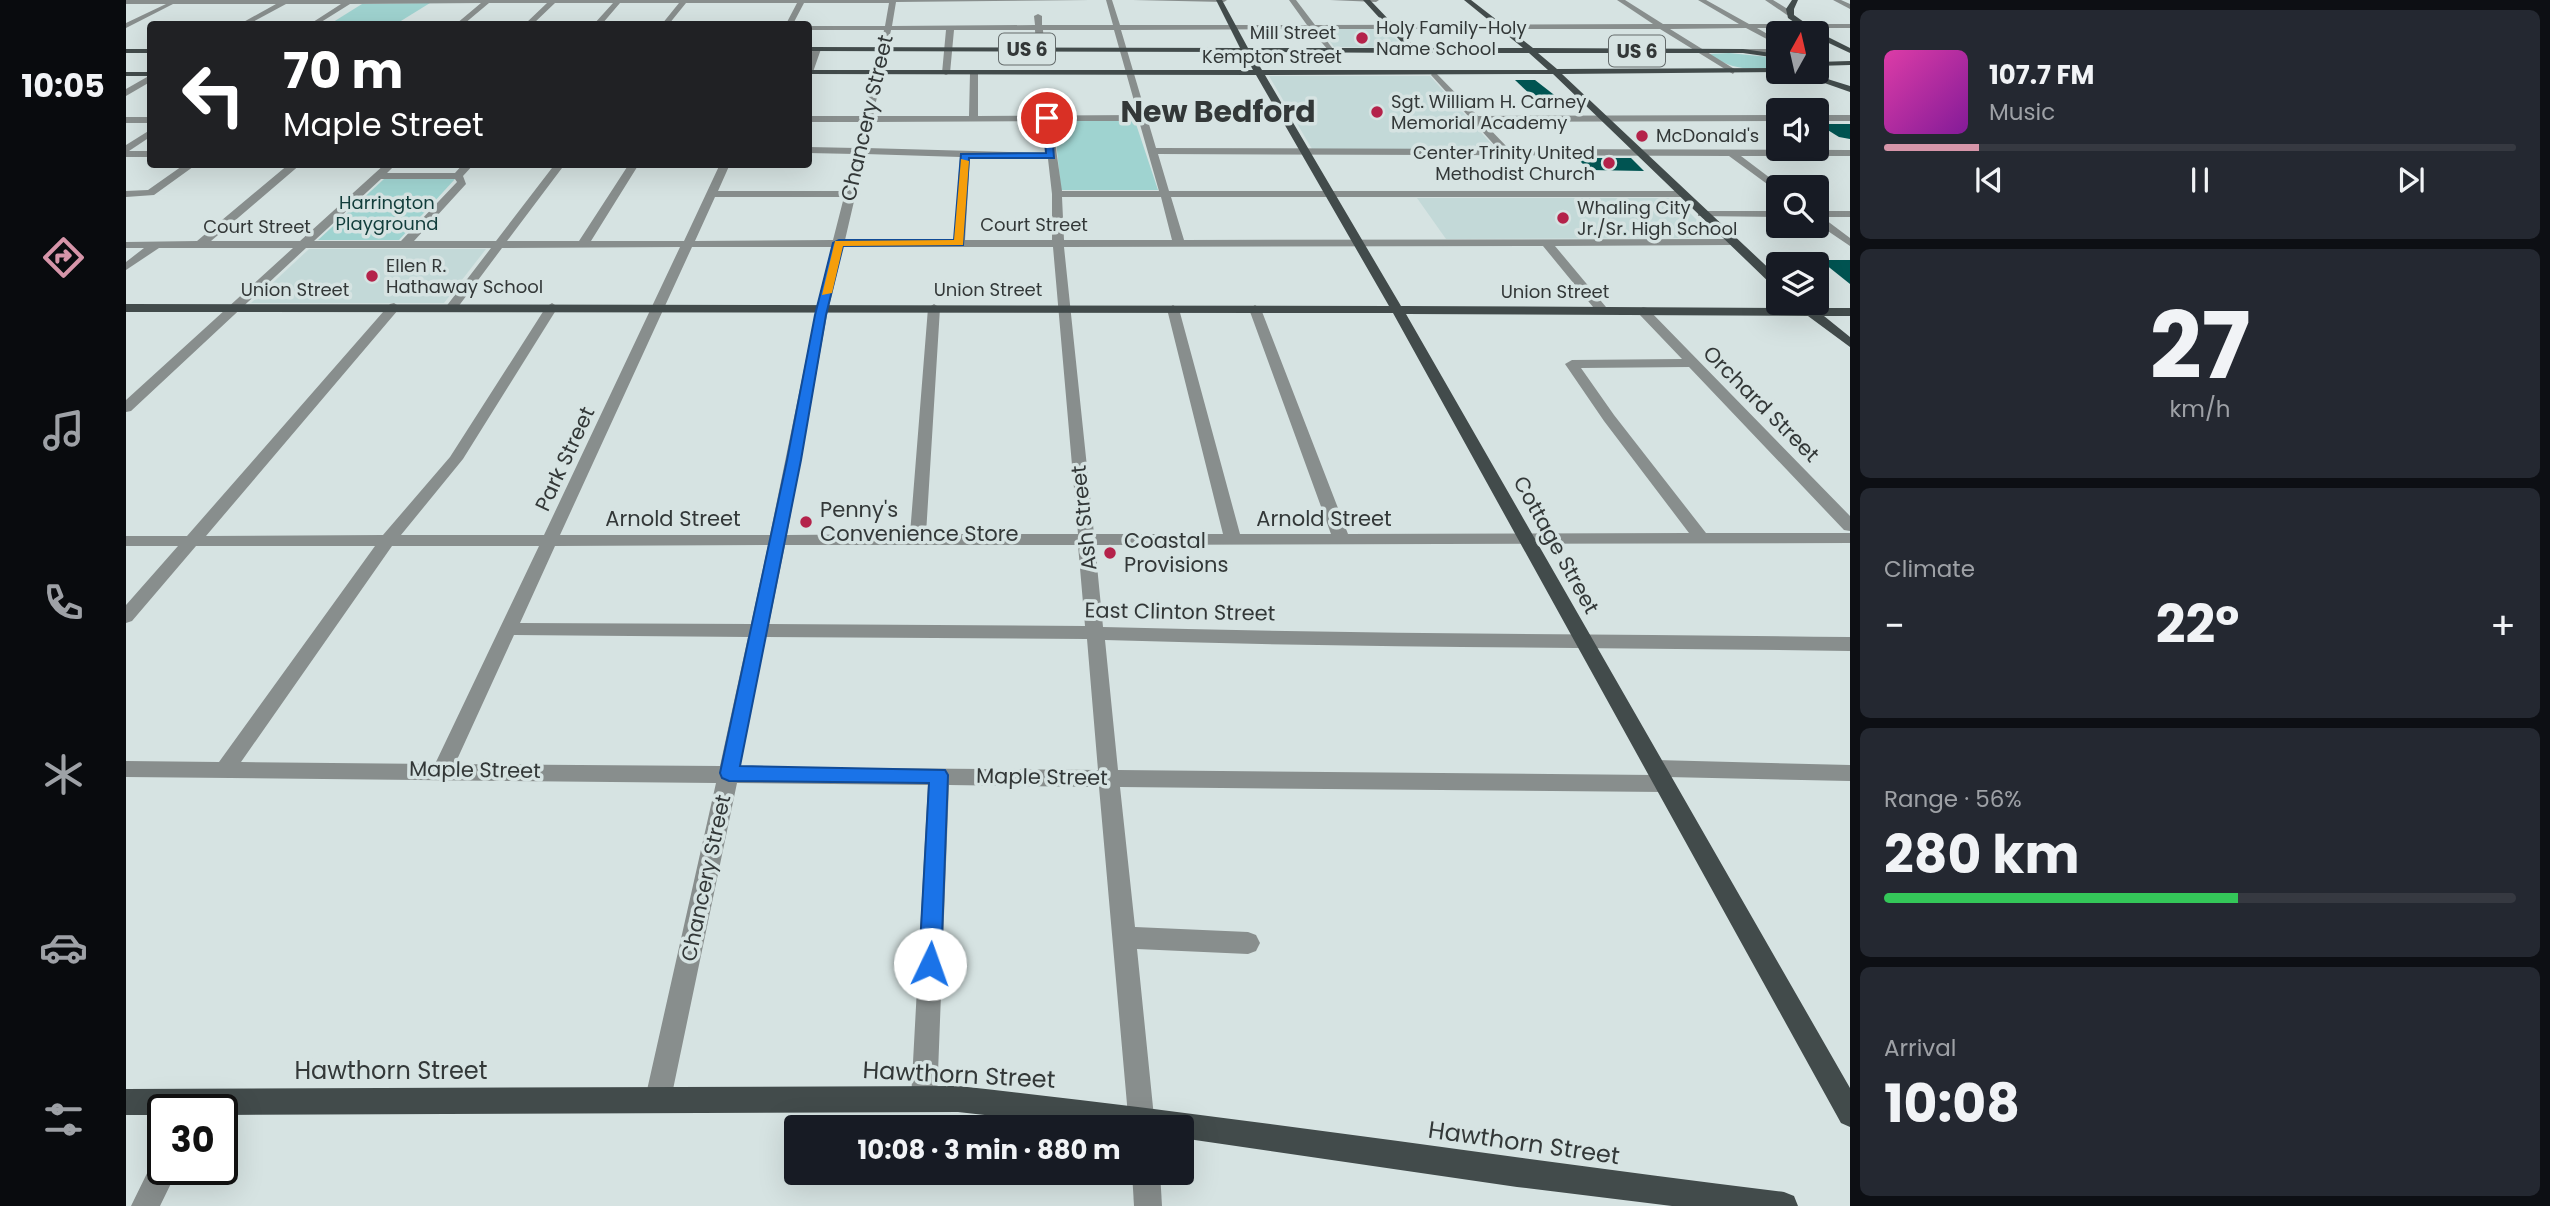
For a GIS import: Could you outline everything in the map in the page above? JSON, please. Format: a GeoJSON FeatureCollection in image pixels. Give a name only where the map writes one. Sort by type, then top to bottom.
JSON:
{"type":"FeatureCollection","features":[{"type":"Feature","properties":{"kind":"main road","name":"Cottage Street"},"geometry":{"type":"LineString","coordinates":[[1222,0],[1232,27],[1359,242],[1850,1114]]}},
{"type":"Feature","properties":{"kind":"main road"},"geometry":{"type":"LineString","coordinates":[[1366,0],[1434,73]]}},
{"type":"Feature","properties":{"kind":"main road"},"geometry":{"type":"LineString","coordinates":[[1466,0],[1503,27],[1555,72],[1766,273]]}},
{"type":"Feature","properties":{"kind":"main road"},"geometry":{"type":"LineString","coordinates":[[1795,0],[1790,13],[1797,21]]}},
{"type":"Feature","properties":{"kind":"main road"},"geometry":{"type":"LineString","coordinates":[[1829,40],[1850,51]]}},
{"type":"Feature","properties":{"kind":"main road","name":"Mill Street"},"geometry":{"type":"LineString","coordinates":[[813,49],[1245,48],[1766,52]]}},
{"type":"Feature","properties":{"kind":"main road"},"geometry":{"type":"LineString","coordinates":[[126,51],[147,51]]}},
{"type":"Feature","properties":{"kind":"main road"},"geometry":{"type":"LineString","coordinates":[[1829,62],[1850,61]]}},
{"type":"Feature","properties":{"kind":"main road","name":"Kempton Street"},"geometry":{"type":"LineString","coordinates":[[812,72],[1766,71]]}},
{"type":"Feature","properties":{"kind":"main road"},"geometry":{"type":"LineString","coordinates":[[126,74],[147,76]]}},
{"type":"Feature","properties":{"kind":"main road"},"geometry":{"type":"LineString","coordinates":[[1829,82],[1850,89]]}},
{"type":"Feature","properties":{"kind":"main road","name":"Union Street"},"geometry":{"type":"LineString","coordinates":[[126,308],[823,307],[1766,312]]}},
{"type":"Feature","properties":{"kind":"main road","name":"Union Street"},"geometry":{"type":"LineString","coordinates":[[1829,312],[1850,312]]}},
{"type":"Feature","properties":{"kind":"main road"},"geometry":{"type":"LineString","coordinates":[[1815,315],[1850,343]]}},
{"type":"Feature","properties":{"kind":"main road","name":"Hawthorn Street"},"geometry":{"type":"LineString","coordinates":[[238,1105],[657,1099],[924,1099],[999,1102],[1088,1115]]}},
{"type":"Feature","properties":{"kind":"main road","name":"Hawthorn Street"},"geometry":{"type":"LineString","coordinates":[[126,1102],[147,1103]]}},
{"type":"Feature","properties":{"kind":"main road","name":"Hawthorn Street"},"geometry":{"type":"LineString","coordinates":[[1194,1130],[1784,1206]]}},
{"type":"Feature","properties":{"kind":"street"},"geometry":{"type":"LineString","coordinates":[[601,21],[619,0]]}},
{"type":"Feature","properties":{"kind":"street"},"geometry":{"type":"LineString","coordinates":[[792,21],[802,0]]}},
{"type":"Feature","properties":{"kind":"street","name":"Chancery Street"},"geometry":{"type":"LineString","coordinates":[[657,1099],[778,540],[823,307],[879,72],[893,0]]}},
{"type":"Feature","properties":{"kind":"street"},"geometry":{"type":"LineString","coordinates":[[1036,0],[1041,61]]}},
{"type":"Feature","properties":{"kind":"street"},"geometry":{"type":"LineString","coordinates":[[126,2],[1087,0]]}},
{"type":"Feature","properties":{"kind":"street"},"geometry":{"type":"LineString","coordinates":[[1110,0],[1179,243]]}},
{"type":"Feature","properties":{"kind":"street"},"geometry":{"type":"LineString","coordinates":[[1136,0],[1222,0]]}},
{"type":"Feature","properties":{"kind":"street"},"geometry":{"type":"LineString","coordinates":[[1163,0],[1167,9]]}},
{"type":"Feature","properties":{"kind":"street"},"geometry":{"type":"LineString","coordinates":[[1292,0],[1329,49]]}},
{"type":"Feature","properties":{"kind":"street"},"geometry":{"type":"LineString","coordinates":[[1333,0],[1376,0]]}},
{"type":"Feature","properties":{"kind":"street"},"geometry":{"type":"LineString","coordinates":[[1620,0],[1733,72]]}},
{"type":"Feature","properties":{"kind":"street"},"geometry":{"type":"LineString","coordinates":[[1701,0],[1766,36]]}},
{"type":"Feature","properties":{"kind":"street"},"geometry":{"type":"LineString","coordinates":[[1768,0],[1790,13]]}},
{"type":"Feature","properties":{"kind":"street"},"geometry":{"type":"LineString","coordinates":[[1836,0],[1850,7]]}},
{"type":"Feature","properties":{"kind":"street"},"geometry":{"type":"LineString","coordinates":[[126,28],[178,1]]}},
{"type":"Feature","properties":{"kind":"street"},"geometry":{"type":"LineString","coordinates":[[249,21],[286,1]]}},
{"type":"Feature","properties":{"kind":"street"},"geometry":{"type":"LineString","coordinates":[[318,21],[344,1]]}},
{"type":"Feature","properties":{"kind":"street"},"geometry":{"type":"LineString","coordinates":[[464,21],[488,1]]}},
{"type":"Feature","properties":{"kind":"street"},"geometry":{"type":"LineString","coordinates":[[532,21],[553,1]]}},
{"type":"Feature","properties":{"kind":"street"},"geometry":{"type":"LineString","coordinates":[[668,21],[684,1]]}},
{"type":"Feature","properties":{"kind":"street"},"geometry":{"type":"LineString","coordinates":[[1172,18],[1176,27]]}},
{"type":"Feature","properties":{"kind":"street"},"geometry":{"type":"LineString","coordinates":[[812,28],[1766,26]]}},
{"type":"Feature","properties":{"kind":"street"},"geometry":{"type":"LineString","coordinates":[[1829,26],[1850,26]]}},
{"type":"Feature","properties":{"kind":"street"},"geometry":{"type":"LineString","coordinates":[[126,28],[138,30]]}},
{"type":"Feature","properties":{"kind":"street"},"geometry":{"type":"LineString","coordinates":[[946,73],[950,28]]}},
{"type":"Feature","properties":{"kind":"street"},"geometry":{"type":"LineString","coordinates":[[973,119],[974,73]]}},
{"type":"Feature","properties":{"kind":"street"},"geometry":{"type":"LineString","coordinates":[[1434,73],[1506,152]]}},
{"type":"Feature","properties":{"kind":"street"},"geometry":{"type":"LineString","coordinates":[[126,93],[147,78]]}},
{"type":"Feature","properties":{"kind":"street","name":"Ash Street"},"geometry":{"type":"LineString","coordinates":[[1047,118],[1110,777],[1122,937],[1141,1115]]}},
{"type":"Feature","properties":{"kind":"street"},"geometry":{"type":"LineString","coordinates":[[812,119],[1143,118]]}},
{"type":"Feature","properties":{"kind":"street"},"geometry":{"type":"LineString","coordinates":[[1476,119],[1766,118]]}},
{"type":"Feature","properties":{"kind":"street"},"geometry":{"type":"LineString","coordinates":[[1829,118],[1850,118]]}},
{"type":"Feature","properties":{"kind":"street"},"geometry":{"type":"LineString","coordinates":[[126,120],[147,120]]}},
{"type":"Feature","properties":{"kind":"street"},"geometry":{"type":"LineString","coordinates":[[126,151],[147,135]]}},
{"type":"Feature","properties":{"kind":"street"},"geometry":{"type":"LineString","coordinates":[[812,150],[964,156],[1051,156]]}},
{"type":"Feature","properties":{"kind":"street"},"geometry":{"type":"LineString","coordinates":[[126,151],[147,153]]}},
{"type":"Feature","properties":{"kind":"street"},"geometry":{"type":"LineString","coordinates":[[1152,151],[1850,153]]}},
{"type":"Feature","properties":{"kind":"street"},"geometry":{"type":"LineString","coordinates":[[1730,152],[1766,180]]}},
{"type":"Feature","properties":{"kind":"street"},"geometry":{"type":"LineString","coordinates":[[959,243],[964,156]]}},
{"type":"Feature","properties":{"kind":"street"},"geometry":{"type":"LineString","coordinates":[[126,194],[150,194],[186,168]]}},
{"type":"Feature","properties":{"kind":"street"},"geometry":{"type":"LineString","coordinates":[[201,244],[291,168]]}},
{"type":"Feature","properties":{"kind":"street"},"geometry":{"type":"LineString","coordinates":[[126,408],[387,168]]}},
{"type":"Feature","properties":{"kind":"street"},"geometry":{"type":"LineString","coordinates":[[379,176],[458,176],[465,168]]}},
{"type":"Feature","properties":{"kind":"street"},"geometry":{"type":"LineString","coordinates":[[451,307],[557,168]]}},
{"type":"Feature","properties":{"kind":"street"},"geometry":{"type":"LineString","coordinates":[[583,244],[631,168]]}},
{"type":"Feature","properties":{"kind":"street","name":"Park Street"},"geometry":{"type":"LineString","coordinates":[[442,770],[723,168]]}},
{"type":"Feature","properties":{"kind":"street"},"geometry":{"type":"LineString","coordinates":[[404,245],[460,184],[462,181],[458,176]]}},
{"type":"Feature","properties":{"kind":"street"},"geometry":{"type":"LineString","coordinates":[[711,194],[849,194]]}},
{"type":"Feature","properties":{"kind":"street"},"geometry":{"type":"LineString","coordinates":[[1056,194],[1681,194]]}},
{"type":"Feature","properties":{"kind":"street"},"geometry":{"type":"LineString","coordinates":[[1702,214],[1766,214]]}},
{"type":"Feature","properties":{"kind":"street"},"geometry":{"type":"LineString","coordinates":[[1829,215],[1850,214]]}},
{"type":"Feature","properties":{"kind":"street"},"geometry":{"type":"LineString","coordinates":[[1829,226],[1850,243]]}},
{"type":"Feature","properties":{"kind":"street","name":"Court Street"},"geometry":{"type":"LineString","coordinates":[[126,245],[1732,242]]}},
{"type":"Feature","properties":{"kind":"street"},"geometry":{"type":"LineString","coordinates":[[1547,243],[1602,310]]}},
{"type":"Feature","properties":{"kind":"street"},"geometry":{"type":"LineString","coordinates":[[126,267],[156,245]]}},
{"type":"Feature","properties":{"kind":"street"},"geometry":{"type":"LineString","coordinates":[[126,617],[394,307]]}},
{"type":"Feature","properties":{"kind":"street"},"geometry":{"type":"LineString","coordinates":[[226,767],[388,540],[456,459],[552,307]]}},
{"type":"Feature","properties":{"kind":"street"},"geometry":{"type":"LineString","coordinates":[[918,539],[934,308]]}},
{"type":"Feature","properties":{"kind":"street"},"geometry":{"type":"LineString","coordinates":[[1173,309],[1233,540]]}},
{"type":"Feature","properties":{"kind":"street"},"geometry":{"type":"LineString","coordinates":[[1255,309],[1342,540]]}},
{"type":"Feature","properties":{"kind":"street","name":"Orchard Street"},"geometry":{"type":"LineString","coordinates":[[1643,311],[1850,526]]}},
{"type":"Feature","properties":{"kind":"street"},"geometry":{"type":"LineString","coordinates":[[1691,363],[1572,364],[1609,418],[1702,539]]}},
{"type":"Feature","properties":{"kind":"street","name":"Arnold Street"},"geometry":{"type":"LineString","coordinates":[[126,541],[1850,538]]}},
{"type":"Feature","properties":{"kind":"street","name":"East Clinton Street"},"geometry":{"type":"LineString","coordinates":[[510,629],[1096,632],[1256,638],[1382,637],[1850,644]]}},
{"type":"Feature","properties":{"kind":"street","name":"Maple Street"},"geometry":{"type":"LineString","coordinates":[[126,769],[226,767],[1110,777],[1850,773]]}},
{"type":"Feature","properties":{"kind":"street"},"geometry":{"type":"LineString","coordinates":[[924,1099],[939,775]]}},
{"type":"Feature","properties":{"kind":"street"},"geometry":{"type":"LineString","coordinates":[[1122,937],[1248,943]]}},
{"type":"Feature","properties":{"kind":"street"},"geometry":{"type":"LineString","coordinates":[[145,1206],[156,1185]]}},
{"type":"Feature","properties":{"kind":"street"},"geometry":{"type":"LineString","coordinates":[[1147,1185],[1148,1206]]}},
{"type":"Feature","properties":{"kind":"shaded area","name":"Holy Family-Holy Name School"},"geometry":{"type":"Polygon","coordinates":[[[1321,29],[1387,29],[1404,48],[1334,47],[1321,29]]]}},
{"type":"Feature","properties":{"kind":"shaded area","name":"Sgt. William H. Carney Memorial Academy"},"geometry":{"type":"Polygon","coordinates":[[[1269,76],[1430,76],[1496,149],[1312,149],[1269,76]]]}},
{"type":"Feature","properties":{"kind":"shaded area","name":"Whaling City Jr./Sr. High School"},"geometry":{"type":"Polygon","coordinates":[[[1417,198],[1675,198],[1715,238],[1446,239],[1417,198]]]}},
{"type":"Feature","properties":{"kind":"shaded area","name":"Ellen R. Hathaway School"},"geometry":{"type":"Polygon","coordinates":[[[309,249],[486,249],[444,303],[251,303],[309,249]]]}},
{"type":"Feature","properties":{"kind":"green space"},"geometry":{"type":"Polygon","coordinates":[[[430,3],[401,21],[335,21],[362,4],[430,3]]]}},
{"type":"Feature","properties":{"kind":"green space"},"geometry":{"type":"Polygon","coordinates":[[[1710,54],[1766,57],[1766,68],[1742,68],[1726,64],[1710,54]]]}},
{"type":"Feature","properties":{"kind":"green space"},"geometry":{"type":"Polygon","coordinates":[[[1054,121],[1135,121],[1158,190],[1061,190],[1054,121]]]}},
{"type":"Feature","properties":{"kind":"green space","name":"Harrington Playground"},"geometry":{"type":"Polygon","coordinates":[[[384,179],[455,179],[399,240],[318,240],[384,179]]]}},
{"type":"Feature","properties":{"kind":"building"},"geometry":{"type":"Polygon","coordinates":[[[1515,80],[1535,80],[1562,101],[1537,101],[1515,80]]]}},
{"type":"Feature","properties":{"kind":"building"},"geometry":{"type":"Polygon","coordinates":[[[1829,124],[1850,124],[1850,139],[1839,137],[1829,131],[1829,124]]]}},
{"type":"Feature","properties":{"kind":"building","name":"Center Trinity United Methodist Church"},"geometry":{"type":"Polygon","coordinates":[[[1577,158],[1631,158],[1644,171],[1589,170],[1577,158]]]}},
{"type":"Feature","properties":{"kind":"building"},"geometry":{"type":"Polygon","coordinates":[[[1829,260],[1850,260],[1850,284],[1829,267],[1829,260]]]}},
{"type":"Feature","properties":{"kind":"slow traffic"},"geometry":{"type":"LineString","coordinates":[[826,293],[839,243],[959,243],[964,161]]}},
{"type":"Feature","properties":{"kind":"place","name":"Holy Family-Holy Name School"},"geometry":{"type":"Point","coordinates":[1362,38]}},
{"type":"Feature","properties":{"kind":"place","name":"Sgt. William H. Carney Memorial Academy"},"geometry":{"type":"Point","coordinates":[1377,112]}},
{"type":"Feature","properties":{"kind":"place","name":"McDonald's"},"geometry":{"type":"Point","coordinates":[1642,136]}},
{"type":"Feature","properties":{"kind":"place","name":"Center Trinity United Methodist Church"},"geometry":{"type":"Point","coordinates":[1609,163]}},
{"type":"Feature","properties":{"kind":"place","name":"Whaling City Jr./Sr. High School"},"geometry":{"type":"Point","coordinates":[1563,218]}},
{"type":"Feature","properties":{"kind":"place","name":"Ellen R. Hathaway School"},"geometry":{"type":"Point","coordinates":[372,276]}},
{"type":"Feature","properties":{"kind":"place","name":"Penny's Convenience Store"},"geometry":{"type":"Point","coordinates":[806,522]}},
{"type":"Feature","properties":{"kind":"place","name":"Coastal Provisions"},"geometry":{"type":"Point","coordinates":[1110,553]}},
{"type":"Feature","properties":{"kind":"district","name":"New Bedford"},"geometry":{"type":"Point","coordinates":[1218,112]}},
{"type":"Feature","properties":{"kind":"route"},"geometry":{"type":"LineString","coordinates":[[930,964],[939,775],[729,773],[814,361],[821,315],[839,243],[959,243],[964,156],[1051,156],[1047,118]]}}]}
